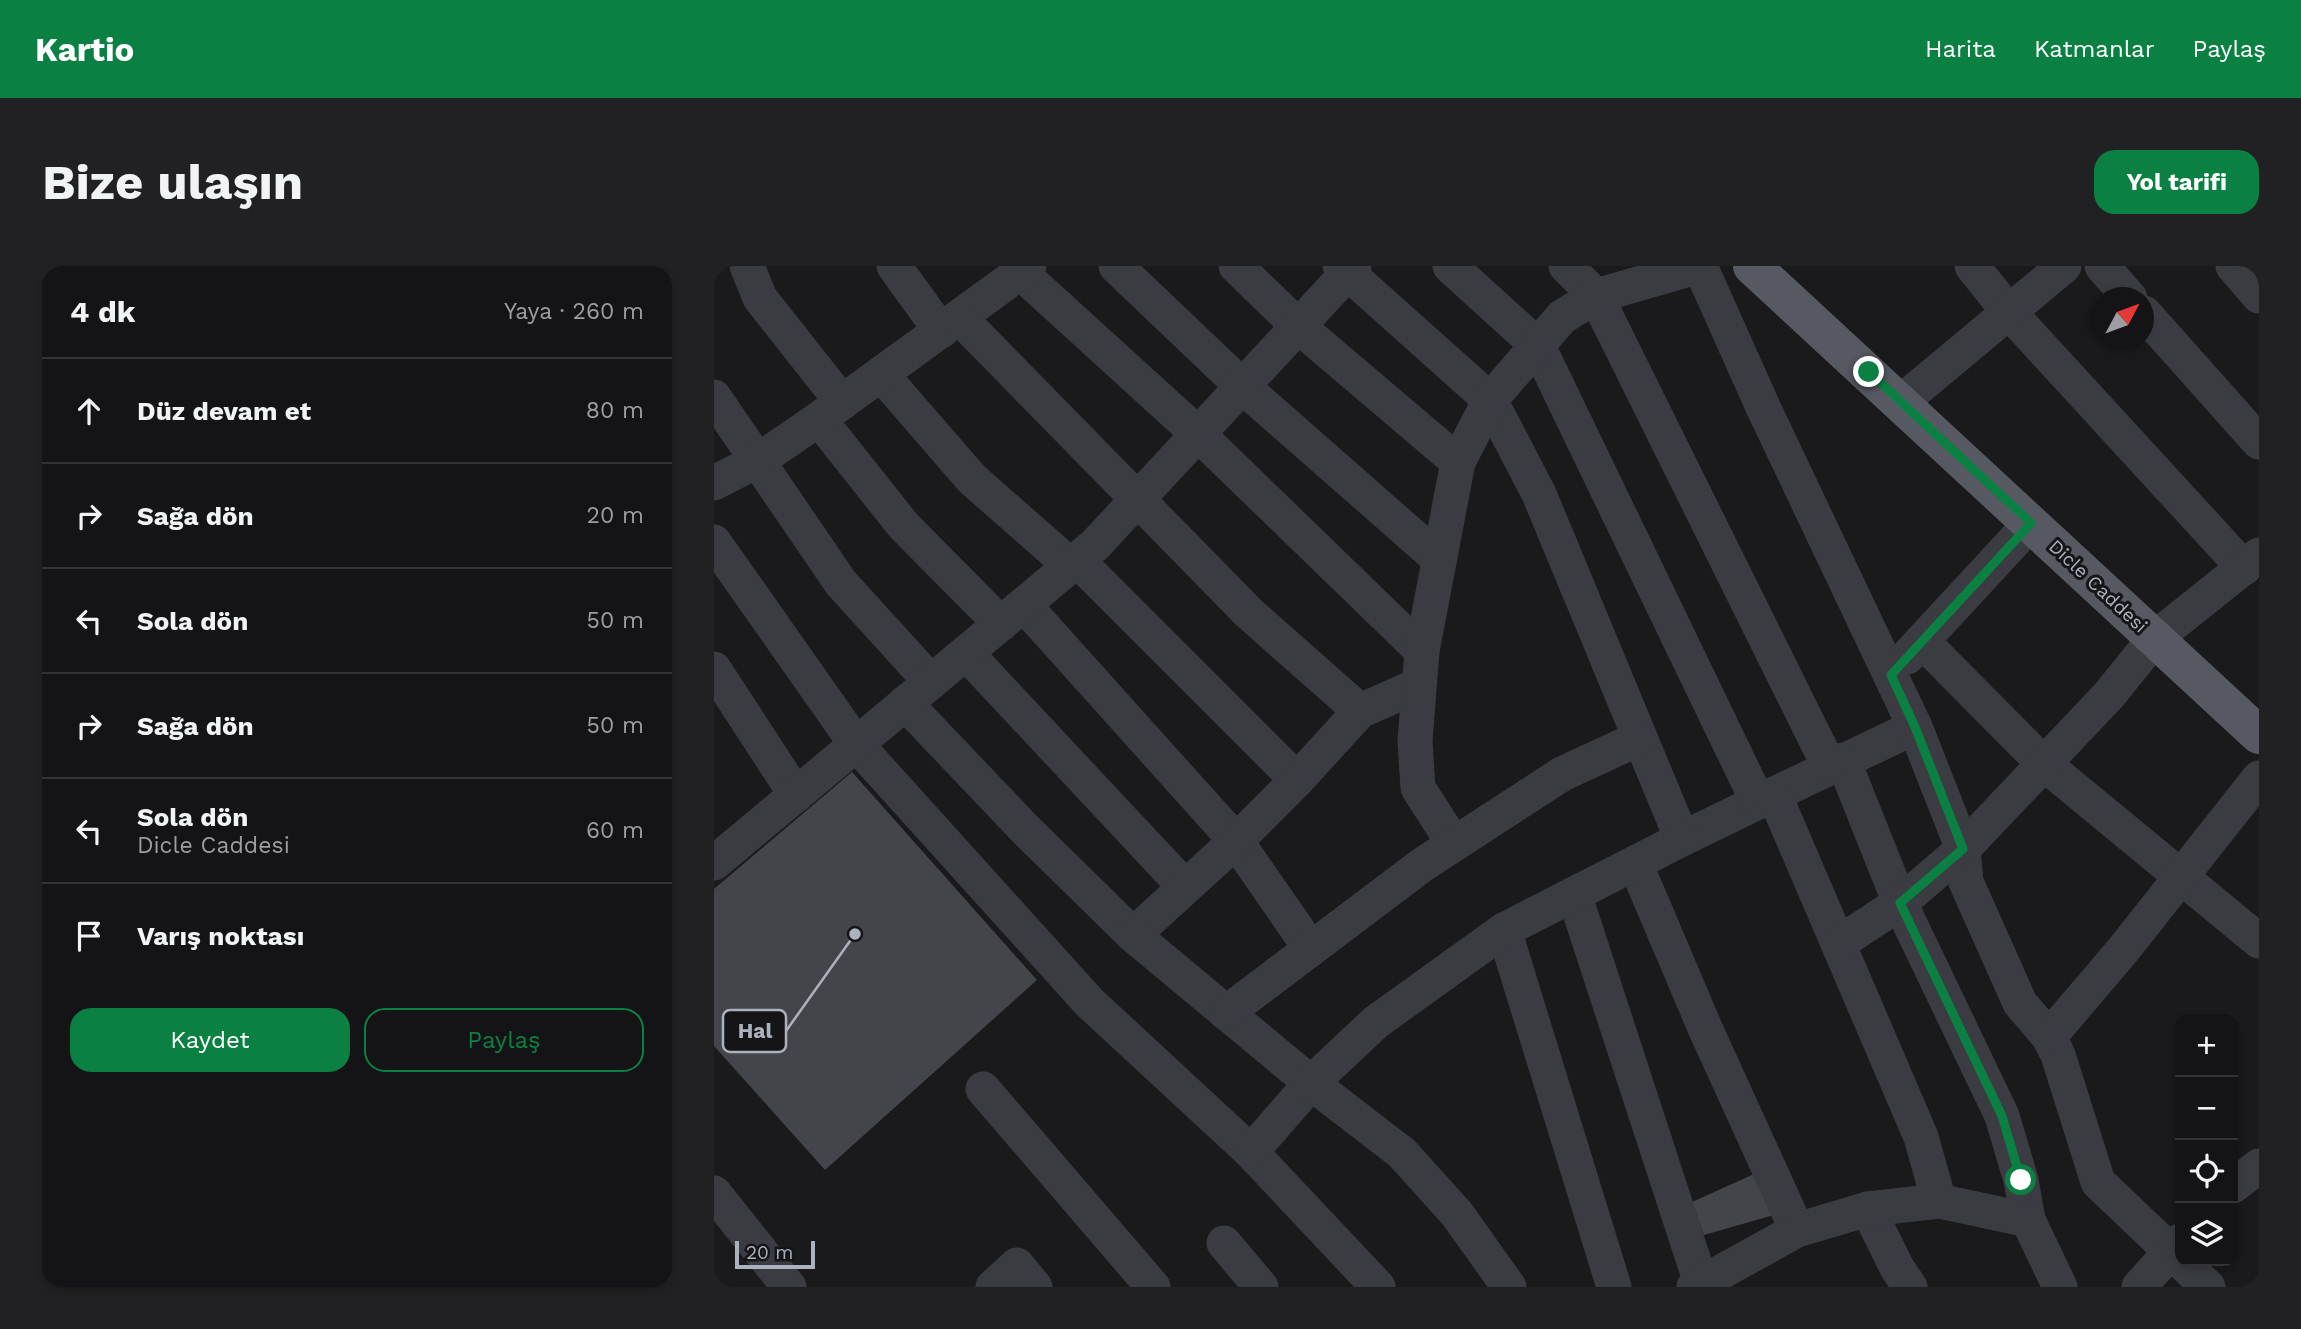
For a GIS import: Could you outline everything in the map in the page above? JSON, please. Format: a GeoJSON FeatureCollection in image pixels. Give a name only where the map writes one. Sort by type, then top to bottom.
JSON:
{"type":"FeatureCollection","features":[{"type":"Feature","properties":{"kind":"main road","name":"Dicle Caddesi"},"geometry":{"type":"LineString","coordinates":[[1752,266],[2259,736]]}},
{"type":"Feature","properties":{"kind":"street"},"geometry":{"type":"LineString","coordinates":[[747,266],[760,299],[903,526],[1012,614],[1236,841],[1311,949]]}},
{"type":"Feature","properties":{"kind":"street"},"geometry":{"type":"LineString","coordinates":[[894,266],[950,324],[1137,500],[1249,613],[1360,711]]}},
{"type":"Feature","properties":{"kind":"street"},"geometry":{"type":"LineString","coordinates":[[1116,266],[1242,386],[1439,559]]}},
{"type":"Feature","properties":{"kind":"street"},"geometry":{"type":"LineString","coordinates":[[1236,266],[1298,327],[1458,462]]}},
{"type":"Feature","properties":{"kind":"street"},"geometry":{"type":"LineString","coordinates":[[1450,266],[1538,346],[1839,943],[1921,1137],[1939,1201]]}},
{"type":"Feature","properties":{"kind":"street"},"geometry":{"type":"LineString","coordinates":[[1566,266],[1597,296],[1836,763],[2002,1116],[2021,1180],[2028,1220],[2060,1287]]}},
{"type":"Feature","properties":{"kind":"street"},"geometry":{"type":"LineString","coordinates":[[1454,844],[1418,788],[1415,741],[1421,668],[1458,462],[1490,400],[1562,317],[1597,296],[1700,266],[1763,407],[1915,727],[1963,849],[1966,881],[2020,1003],[2049,1037],[2065,1074],[2098,1182],[2175,1246],[2140,1287]]}},
{"type":"Feature","properties":{"kind":"street"},"geometry":{"type":"LineString","coordinates":[[1839,943],[1900,903],[1963,849],[2109,695],[2154,639],[2255,559],[2008,311],[1972,266]]}},
{"type":"Feature","properties":{"kind":"street"},"geometry":{"type":"LineString","coordinates":[[1901,402],[2064,266]]}},
{"type":"Feature","properties":{"kind":"street"},"geometry":{"type":"LineString","coordinates":[[2102,266],[2120,287]]}},
{"type":"Feature","properties":{"kind":"street"},"geometry":{"type":"LineString","coordinates":[[2233,266],[2259,296]]}},
{"type":"Feature","properties":{"kind":"street"},"geometry":{"type":"LineString","coordinates":[[714,483],[759,460],[830,411],[1022,268],[1198,434],[1421,668]]}},
{"type":"Feature","properties":{"kind":"street"},"geometry":{"type":"LineString","coordinates":[[718,849],[796,794],[1095,545],[1298,327],[1347,268],[1490,400],[1539,494],[1682,839]]}},
{"type":"Feature","properties":{"kind":"street"},"geometry":{"type":"LineString","coordinates":[[2154,324],[2259,442]]}},
{"type":"Feature","properties":{"kind":"street"},"geometry":{"type":"LineString","coordinates":[[881,374],[972,479],[1074,563],[1297,780]]}},
{"type":"Feature","properties":{"kind":"street"},"geometry":{"type":"LineString","coordinates":[[714,397],[918,693],[1024,828],[1133,935],[1311,1083],[1402,1153],[1457,1214],[1508,1287]]}},
{"type":"Feature","properties":{"kind":"street"},"geometry":{"type":"LineString","coordinates":[[1891,675],[2031,523]]}},
{"type":"Feature","properties":{"kind":"street"},"geometry":{"type":"LineString","coordinates":[[714,542],[856,744],[1089,1003],[1251,1152],[1378,1287]]}},
{"type":"Feature","properties":{"kind":"street"},"geometry":{"type":"LineString","coordinates":[[1922,641],[2043,763],[2259,941]]}},
{"type":"Feature","properties":{"kind":"street"},"geometry":{"type":"LineString","coordinates":[[966,653],[1184,887]]}},
{"type":"Feature","properties":{"kind":"street"},"geometry":{"type":"LineString","coordinates":[[714,668],[796,794]]}},
{"type":"Feature","properties":{"kind":"street"},"geometry":{"type":"LineString","coordinates":[[1133,935],[1236,841],[1360,711],[1421,668]]}},
{"type":"Feature","properties":{"kind":"street"},"geometry":{"type":"LineString","coordinates":[[1251,1152],[1311,1083],[1377,1022],[1504,930],[1682,839],[1915,727]]}},
{"type":"Feature","properties":{"kind":"street"},"geometry":{"type":"LineString","coordinates":[[1226,1013],[1422,865],[1562,774],[1640,737]]}},
{"type":"Feature","properties":{"kind":"street"},"geometry":{"type":"LineString","coordinates":[[2049,1037],[2123,950],[2259,778]]}},
{"type":"Feature","properties":{"kind":"street"},"geometry":{"type":"LineString","coordinates":[[1635,863],[1705,1028],[1797,1230]]}},
{"type":"Feature","properties":{"kind":"street"},"geometry":{"type":"LineString","coordinates":[[1574,894],[1710,1283],[1797,1230],[1868,1209],[1939,1201],[2028,1220]]}},
{"type":"Feature","properties":{"kind":"street"},"geometry":{"type":"LineString","coordinates":[[1504,930],[1614,1287]]}},
{"type":"Feature","properties":{"kind":"street"},"geometry":{"type":"LineString","coordinates":[[983,1089],[1153,1287]]}},
{"type":"Feature","properties":{"kind":"street"},"geometry":{"type":"LineString","coordinates":[[2238,1182],[2259,1166]]}},
{"type":"Feature","properties":{"kind":"street"},"geometry":{"type":"LineString","coordinates":[[714,1193],[780,1285]]}},
{"type":"Feature","properties":{"kind":"street"},"geometry":{"type":"LineString","coordinates":[[1868,1209],[1897,1268],[1910,1287]]}},
{"type":"Feature","properties":{"kind":"street"},"geometry":{"type":"LineString","coordinates":[[1224,1243],[1261,1287]]}},
{"type":"Feature","properties":{"kind":"street"},"geometry":{"type":"LineString","coordinates":[[993,1287],[1017,1265],[1035,1287]]}},
{"type":"Feature","properties":{"kind":"street"},"geometry":{"type":"LineString","coordinates":[[2191,1266],[2208,1287]]}},
{"type":"Feature","properties":{"kind":"building"},"geometry":{"type":"Polygon","coordinates":[[[852,772],[1037,980],[825,1170],[714,1046],[714,889],[852,772]]]}},
{"type":"Feature","properties":{"kind":"building"},"geometry":{"type":"Polygon","coordinates":[[[1763,1170],[1781,1213],[1704,1235],[1692,1202],[1763,1170]]]}},
{"type":"Feature","properties":{"kind":"place","name":"Hal"},"geometry":{"type":"Point","coordinates":[855,934]}},
{"type":"Feature","properties":{"kind":"route"},"geometry":{"type":"LineString","coordinates":[[1869,372],[2031,523],[1891,675],[1915,727],[1963,849],[1900,903],[2002,1116],[2021,1180]]}}]}
